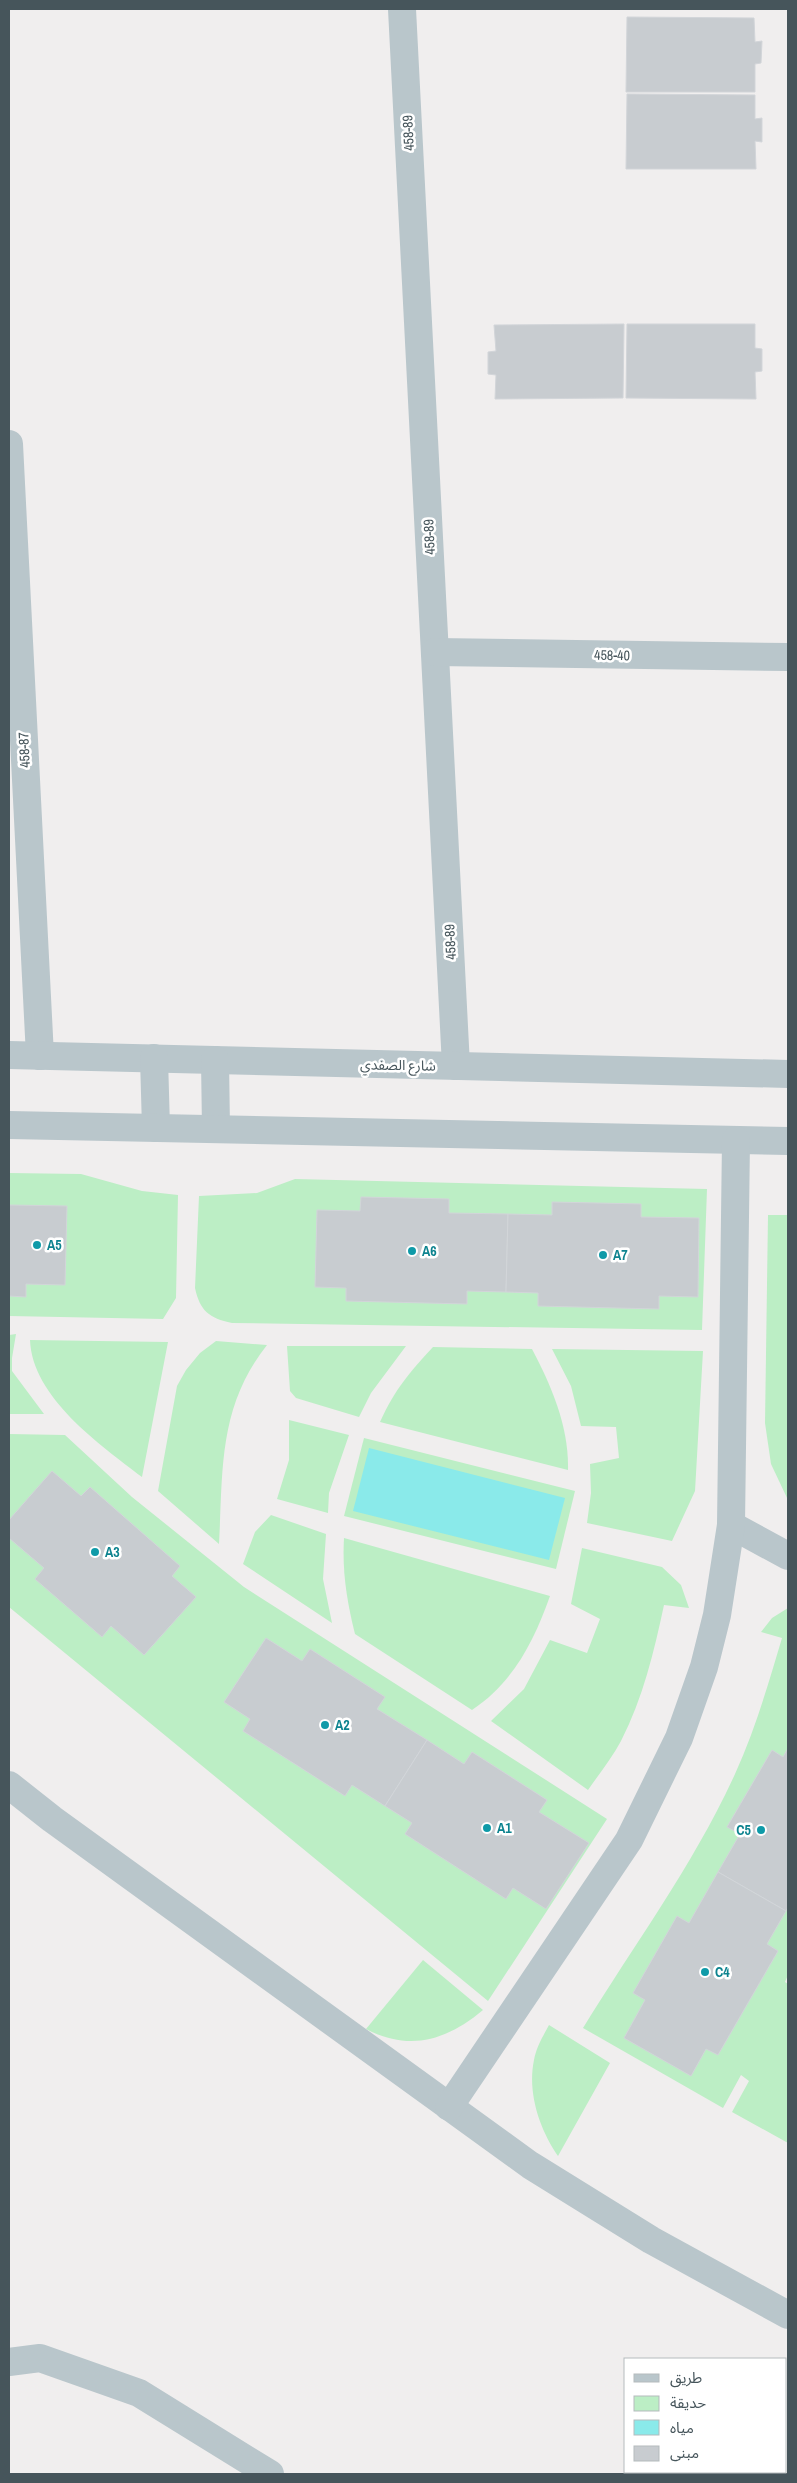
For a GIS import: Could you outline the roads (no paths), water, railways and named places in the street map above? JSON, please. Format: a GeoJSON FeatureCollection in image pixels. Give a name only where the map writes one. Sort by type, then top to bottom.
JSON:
{"type":"FeatureCollection","features":[{"type":"Feature","properties":{"kind":"street","name":"458-89"},"geometry":{"type":"LineString","coordinates":[[402,9],[456,1066]]}},
{"type":"Feature","properties":{"kind":"street","name":"458-87"},"geometry":{"type":"LineString","coordinates":[[9,444],[40,1056]]}},
{"type":"Feature","properties":{"kind":"street","name":"458-40"},"geometry":{"type":"LineString","coordinates":[[435,652],[788,657]]}},
{"type":"Feature","properties":{"kind":"street","name":"شارع الصفدي"},"geometry":{"type":"LineString","coordinates":[[9,1056],[788,1074]]}},
{"type":"Feature","properties":{"kind":"street"},"geometry":{"type":"LineString","coordinates":[[154,1058],[156,1128]]}},
{"type":"Feature","properties":{"kind":"street"},"geometry":{"type":"LineString","coordinates":[[215,1060],[216,1129]]}},
{"type":"Feature","properties":{"kind":"street"},"geometry":{"type":"LineString","coordinates":[[9,1125],[788,1141]]}},
{"type":"Feature","properties":{"kind":"street"},"geometry":{"type":"LineString","coordinates":[[449,2107],[629,1840],[679,1738],[704,1667],[717,1615],[731,1525],[736,1140]]}},
{"type":"Feature","properties":{"kind":"street"},"geometry":{"type":"LineString","coordinates":[[731,1525],[788,1556]]}},
{"type":"Feature","properties":{"kind":"street"},"geometry":{"type":"LineString","coordinates":[[9,1785],[52,1819],[530,2165],[652,2240],[788,2315]]}},
{"type":"Feature","properties":{"kind":"street"},"geometry":{"type":"LineString","coordinates":[[9,2362],[40,2358],[139,2393],[244,2468],[270,2474]]}},
{"type":"Feature","properties":{"kind":"water"},"geometry":{"type":"Polygon","coordinates":[[[369,1448],[565,1498],[549,1560],[353,1511],[369,1448]]]}},
{"type":"Feature","properties":{"kind":"place","name":"A5"},"geometry":{"type":"Point","coordinates":[37,1245]}},
{"type":"Feature","properties":{"kind":"place","name":"A6"},"geometry":{"type":"Point","coordinates":[412,1251]}},
{"type":"Feature","properties":{"kind":"place","name":"A7"},"geometry":{"type":"Point","coordinates":[603,1255]}},
{"type":"Feature","properties":{"kind":"place","name":"A3"},"geometry":{"type":"Point","coordinates":[95,1552]}},
{"type":"Feature","properties":{"kind":"place","name":"A2"},"geometry":{"type":"Point","coordinates":[325,1725]}},
{"type":"Feature","properties":{"kind":"place","name":"A1"},"geometry":{"type":"Point","coordinates":[487,1828]}},
{"type":"Feature","properties":{"kind":"place","name":"C5"},"geometry":{"type":"Point","coordinates":[761,1830]}},
{"type":"Feature","properties":{"kind":"place","name":"C4"},"geometry":{"type":"Point","coordinates":[705,1972]}}]}
